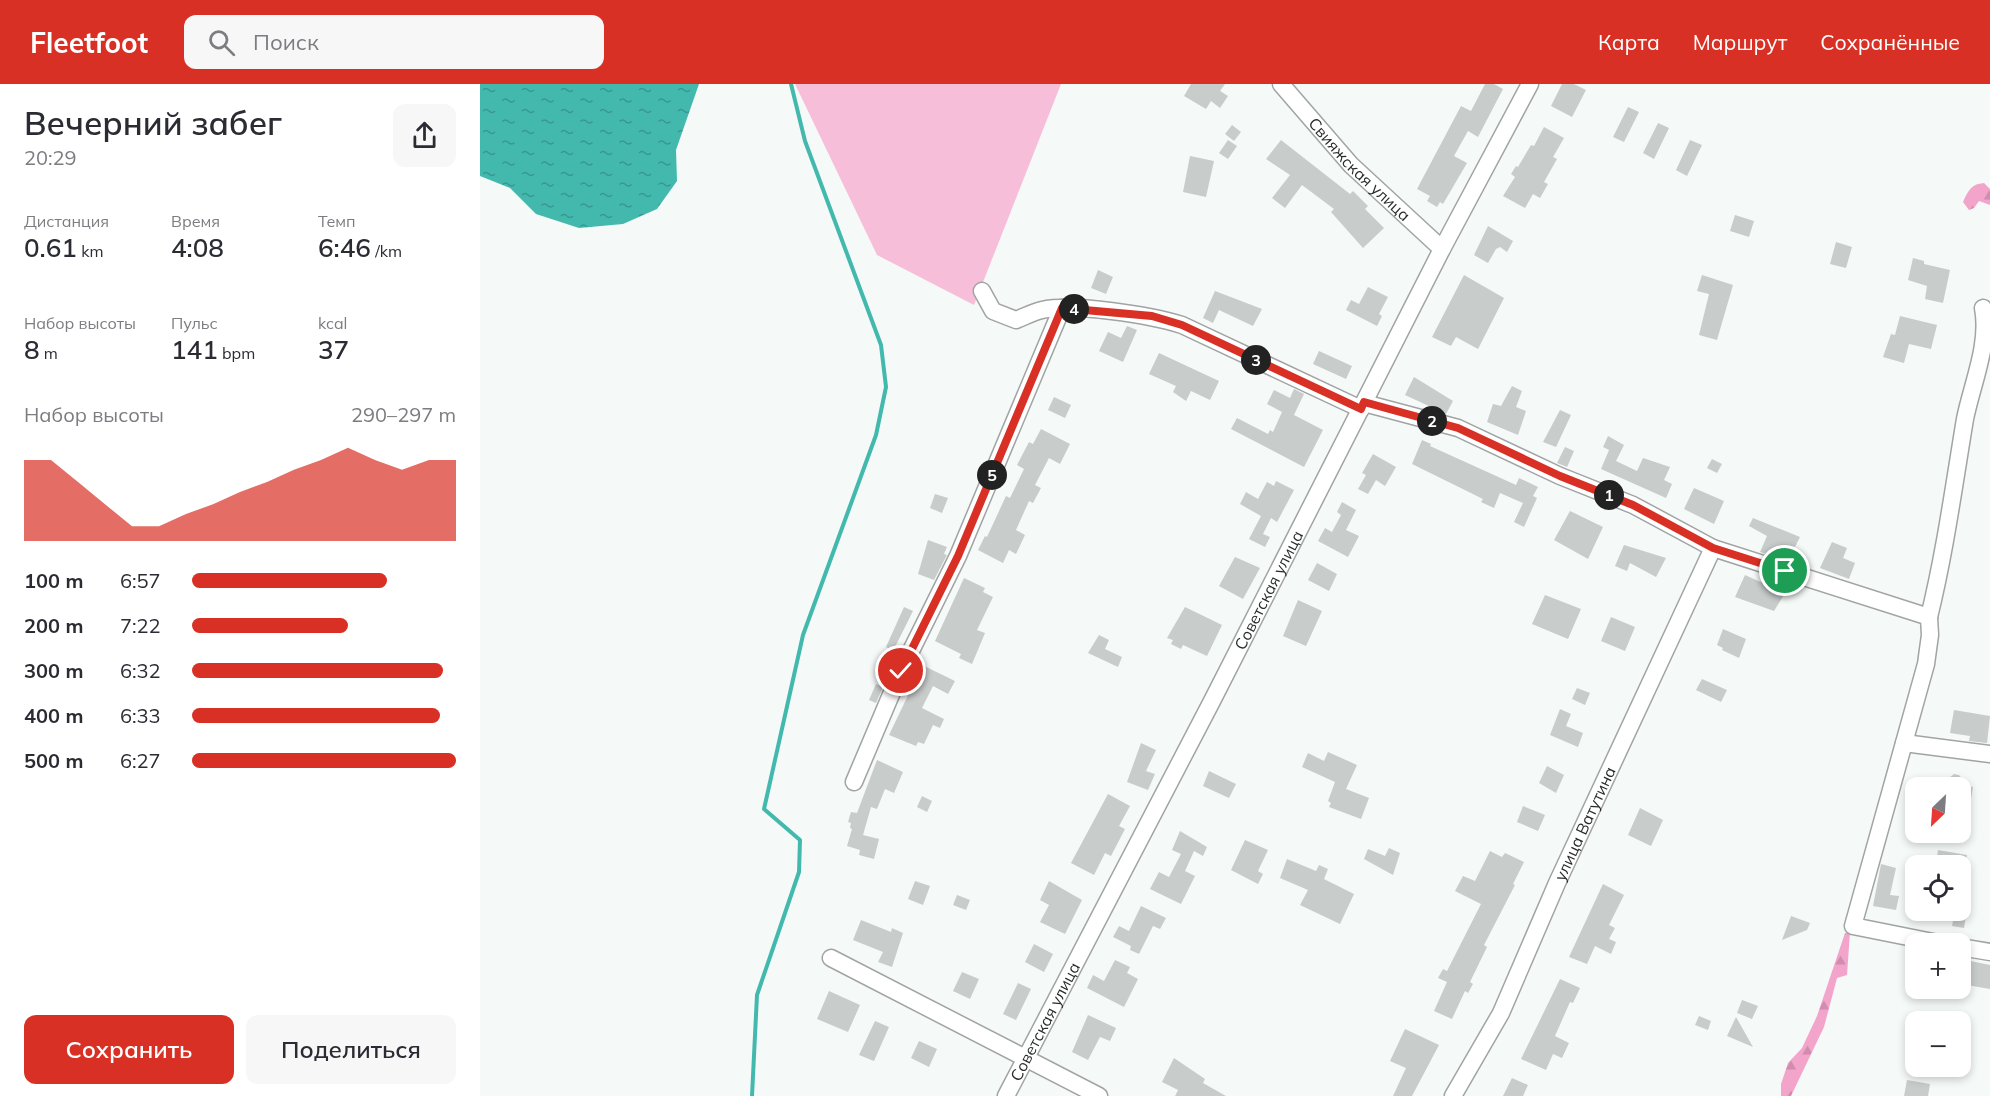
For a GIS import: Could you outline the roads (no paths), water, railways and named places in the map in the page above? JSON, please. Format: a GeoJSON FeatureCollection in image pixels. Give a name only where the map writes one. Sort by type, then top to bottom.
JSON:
{"type":"FeatureCollection","features":[{"type":"Feature","properties":{"kind":"street","name":"Свияжская улица"},"geometry":{"type":"LineString","coordinates":[[1281,84],[1351,165],[1442,249]]}},
{"type":"Feature","properties":{"kind":"street","name":"Советская улица"},"geometry":{"type":"LineString","coordinates":[[1006,1096],[1218,691],[1442,249],[1530,84]]}},
{"type":"Feature","properties":{"kind":"street"},"geometry":{"type":"LineString","coordinates":[[982,291],[993,311],[1016,320],[1042,310],[1062,308],[1152,316],[1182,325],[1362,406],[1458,428],[1560,476],[1633,505],[1713,548],[1929,617]]}},
{"type":"Feature","properties":{"kind":"street"},"geometry":{"type":"LineString","coordinates":[[854,782],[901,671],[958,556],[1062,308]]}},
{"type":"Feature","properties":{"kind":"street"},"geometry":{"type":"LineString","coordinates":[[1905,936],[1853,926],[1930,651],[1929,617],[1956,481],[1965,420],[1986,332],[1983,308]]}},
{"type":"Feature","properties":{"kind":"street","name":"улица Ватутина"},"geometry":{"type":"LineString","coordinates":[[1453,1096],[1501,1013],[1557,883],[1713,548]]}},
{"type":"Feature","properties":{"kind":"street"},"geometry":{"type":"LineString","coordinates":[[1904,743],[1990,754]]}},
{"type":"Feature","properties":{"kind":"street"},"geometry":{"type":"LineString","coordinates":[[1971,949],[1990,952]]}},
{"type":"Feature","properties":{"kind":"street"},"geometry":{"type":"LineString","coordinates":[[831,958],[1099,1096]]}},
{"type":"Feature","properties":{"kind":"water"},"geometry":{"type":"Polygon","coordinates":[[[480,84],[699,84],[676,150],[677,181],[657,209],[623,224],[579,228],[536,214],[510,188],[480,176],[480,84]]]}},
{"type":"Feature","properties":{"kind":"waterway"},"geometry":{"type":"LineString","coordinates":[[752,1096],[757,995],[799,872],[800,840],[764,809],[803,635],[876,435],[886,387],[881,345],[805,141],[791,84]]}}]}
